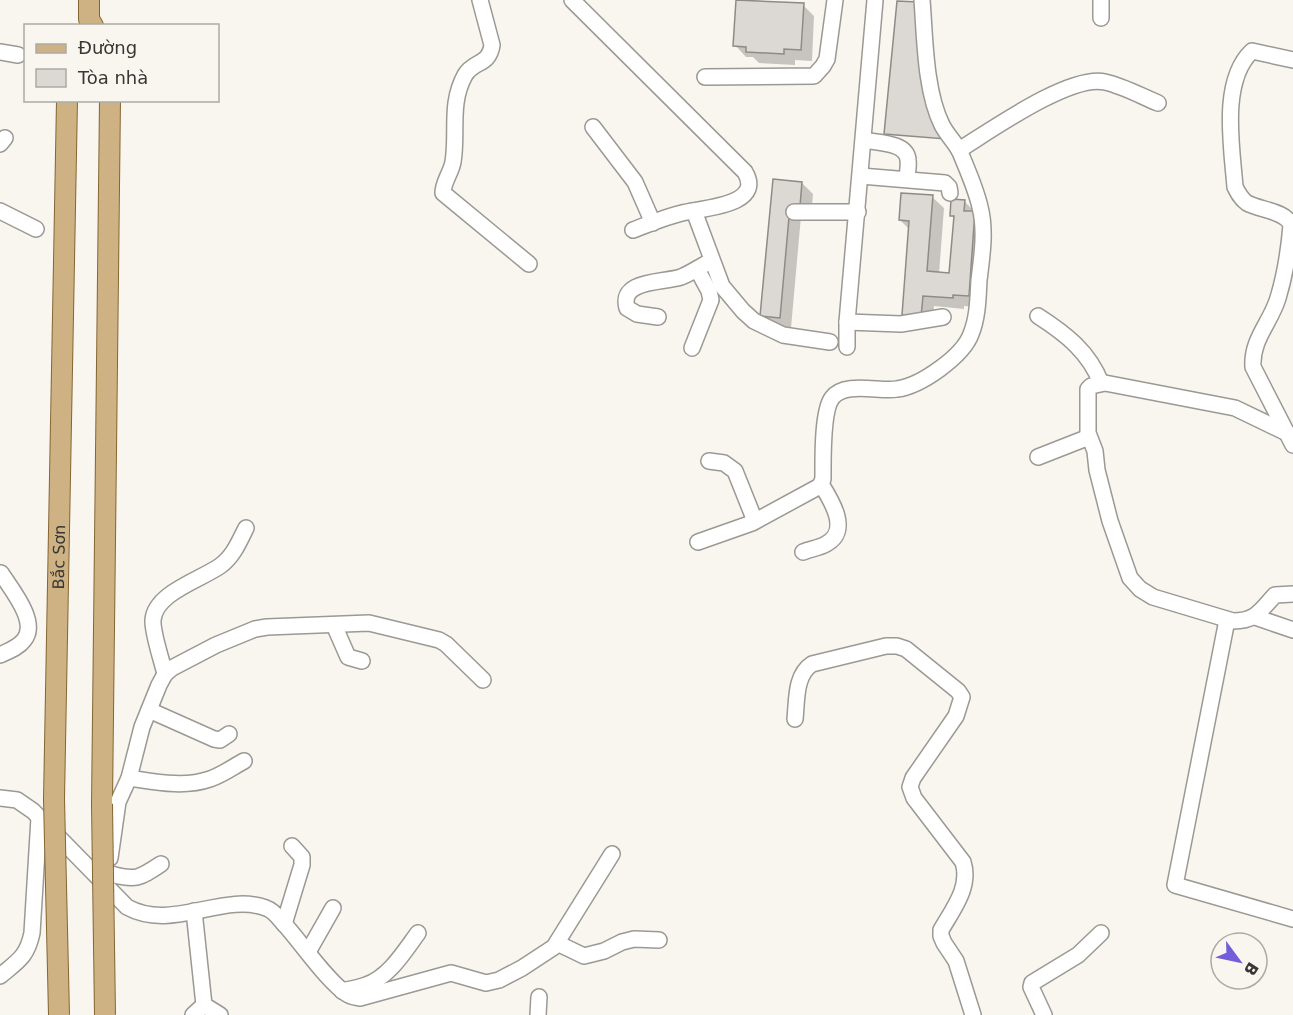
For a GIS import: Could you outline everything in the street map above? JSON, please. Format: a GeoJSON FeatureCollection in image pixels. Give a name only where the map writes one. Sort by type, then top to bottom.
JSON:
{"type":"FeatureCollection","features":[{"type":"Feature","properties":{"kind":"main road","name":"Bắc Sơn"},"geometry":{"type":"LineString","coordinates":[[59,1015],[54,799],[67,102]]}},
{"type":"Feature","properties":{"kind":"main road"},"geometry":{"type":"LineString","coordinates":[[105,1015],[102,804],[110,102]]}},
{"type":"Feature","properties":{"kind":"street"},"geometry":{"type":"LineString","coordinates":[[480,0],[492,45],[491,52],[488,58],[469,70],[465,76],[453,112],[453,166],[443,187],[443,193],[530,264]]}},
{"type":"Feature","properties":{"kind":"street"},"geometry":{"type":"LineString","coordinates":[[572,0],[745,172],[749,179],[749,187],[740,199],[633,230]]}},
{"type":"Feature","properties":{"kind":"street"},"geometry":{"type":"LineString","coordinates":[[705,77],[814,76],[827,59],[835,0]]}},
{"type":"Feature","properties":{"kind":"street"},"geometry":{"type":"LineString","coordinates":[[847,347],[847,322],[875,0]]}},
{"type":"Feature","properties":{"kind":"street"},"geometry":{"type":"LineString","coordinates":[[803,552],[826,544],[836,534],[838,522],[835,510],[821,484],[827,410],[832,398],[848,389],[896,390],[905,388],[940,368],[955,356],[971,335],[976,317],[982,249],[980,206],[959,150],[942,125],[932,93],[926,58],[922,0]]}},
{"type":"Feature","properties":{"kind":"street"},"geometry":{"type":"LineString","coordinates":[[1101,0],[1101,18]]}},
{"type":"Feature","properties":{"kind":"street"},"geometry":{"type":"LineString","coordinates":[[1291,439],[1253,367],[1252,356],[1279,297],[1292,225],[1286,218],[1246,202],[1235,187],[1229,111],[1243,63],[1252,51],[1293,60]]}},
{"type":"Feature","properties":{"kind":"street"},"geometry":{"type":"LineString","coordinates":[[0,52],[18,55]]}},
{"type":"Feature","properties":{"kind":"street"},"geometry":{"type":"LineString","coordinates":[[959,150],[1031,105],[1066,89],[1093,81],[1105,82],[1158,102]]}},
{"type":"Feature","properties":{"kind":"street"},"geometry":{"type":"LineString","coordinates":[[593,128],[635,182],[653,223]]}},
{"type":"Feature","properties":{"kind":"street"},"geometry":{"type":"LineString","coordinates":[[864,140],[904,150],[908,158],[906,179]]}},
{"type":"Feature","properties":{"kind":"street"},"geometry":{"type":"LineString","coordinates":[[861,176],[945,183],[950,193]]}},
{"type":"Feature","properties":{"kind":"street"},"geometry":{"type":"LineString","coordinates":[[694,211],[722,286],[754,321],[783,335],[830,342]]}},
{"type":"Feature","properties":{"kind":"street"},"geometry":{"type":"LineString","coordinates":[[0,212],[36,229]]}},
{"type":"Feature","properties":{"kind":"street"},"geometry":{"type":"LineString","coordinates":[[794,212],[858,212]]}},
{"type":"Feature","properties":{"kind":"street"},"geometry":{"type":"LineString","coordinates":[[658,317],[637,314],[627,308],[625,302],[627,295],[640,284],[674,279],[711,261]]}},
{"type":"Feature","properties":{"kind":"street"},"geometry":{"type":"LineString","coordinates":[[692,348],[711,300],[709,291],[697,269]]}},
{"type":"Feature","properties":{"kind":"street"},"geometry":{"type":"LineString","coordinates":[[1038,316],[1063,332],[1077,345],[1090,360],[1101,383]]}},
{"type":"Feature","properties":{"kind":"street"},"geometry":{"type":"LineString","coordinates":[[847,322],[901,324],[944,317]]}},
{"type":"Feature","properties":{"kind":"street"},"geometry":{"type":"LineString","coordinates":[[1291,439],[1235,408],[1101,383],[1088,389],[1089,437],[1095,452],[1097,470],[1110,521],[1127,570],[1134,583],[1153,597],[1227,620],[1246,621],[1255,617],[1275,595],[1293,594]]}},
{"type":"Feature","properties":{"kind":"street"},"geometry":{"type":"LineString","coordinates":[[1038,457],[1089,437]]}},
{"type":"Feature","properties":{"kind":"street"},"geometry":{"type":"LineString","coordinates":[[709,461],[724,463],[735,471],[755,521]]}},
{"type":"Feature","properties":{"kind":"street"},"geometry":{"type":"LineString","coordinates":[[698,542],[755,521],[821,484]]}},
{"type":"Feature","properties":{"kind":"street"},"geometry":{"type":"LineString","coordinates":[[165,674],[153,621],[156,609],[164,598],[221,566],[233,553],[246,528]]}},
{"type":"Feature","properties":{"kind":"street"},"geometry":{"type":"LineString","coordinates":[[0,655],[23,642],[29,631],[24,610],[1,573]]}},
{"type":"Feature","properties":{"kind":"street"},"geometry":{"type":"LineString","coordinates":[[1255,617],[1293,630]]}},
{"type":"Feature","properties":{"kind":"street"},"geometry":{"type":"LineString","coordinates":[[1227,620],[1175,885],[1293,919]]}},
{"type":"Feature","properties":{"kind":"street"},"geometry":{"type":"LineString","coordinates":[[113,894],[110,858],[118,802],[129,778],[142,727],[165,674],[172,668],[216,645],[255,629],[369,623],[439,640],[483,680]]}},
{"type":"Feature","properties":{"kind":"street"},"geometry":{"type":"LineString","coordinates":[[334,624],[348,657],[362,661]]}},
{"type":"Feature","properties":{"kind":"street"},"geometry":{"type":"LineString","coordinates":[[795,719],[800,675],[806,668],[812,664],[886,646],[906,649],[963,697],[956,716],[910,787],[915,798],[963,862],[965,869],[964,886],[941,930],[941,936],[956,961],[973,1015]]}},
{"type":"Feature","properties":{"kind":"street"},"geometry":{"type":"LineString","coordinates":[[149,710],[214,739],[220,740],[229,734]]}},
{"type":"Feature","properties":{"kind":"street"},"geometry":{"type":"LineString","coordinates":[[129,778],[170,783],[195,783],[211,778],[244,760]]}},
{"type":"Feature","properties":{"kind":"street"},"geometry":{"type":"LineString","coordinates":[[0,798],[17,800],[28,807],[127,907],[147,915],[161,916],[230,906],[261,907],[273,911],[342,991],[360,998],[451,973],[486,983],[492,982],[522,968],[557,943],[612,854]]}},
{"type":"Feature","properties":{"kind":"street"},"geometry":{"type":"LineString","coordinates":[[0,976],[24,956],[33,933],[39,818]]}},
{"type":"Feature","properties":{"kind":"street"},"geometry":{"type":"LineString","coordinates":[[284,924],[302,865],[302,856],[292,846]]}},
{"type":"Feature","properties":{"kind":"street"},"geometry":{"type":"LineString","coordinates":[[111,874],[141,878],[161,864]]}},
{"type":"Feature","properties":{"kind":"street"},"geometry":{"type":"LineString","coordinates":[[308,952],[333,908]]}},
{"type":"Feature","properties":{"kind":"street"},"geometry":{"type":"LineString","coordinates":[[194,911],[199,1010],[220,1015]]}},
{"type":"Feature","properties":{"kind":"street"},"geometry":{"type":"LineString","coordinates":[[342,991],[378,980],[395,963],[418,933]]}},
{"type":"Feature","properties":{"kind":"street"},"geometry":{"type":"LineString","coordinates":[[1044,1015],[1031,987],[1032,982],[1078,956],[1101,933]]}},
{"type":"Feature","properties":{"kind":"street"},"geometry":{"type":"LineString","coordinates":[[557,943],[584,956],[634,939],[658,940]]}},
{"type":"Feature","properties":{"kind":"street"},"geometry":{"type":"LineString","coordinates":[[538,997],[538,1015]]}},
{"type":"Feature","properties":{"kind":"building"},"geometry":{"type":"Polygon","coordinates":[[[736,0],[804,3],[801,50],[784,49],[784,54],[746,52],[746,47],[733,46],[736,0]]]}},
{"type":"Feature","properties":{"kind":"building"},"geometry":{"type":"Polygon","coordinates":[[[897,1],[918,2],[946,139],[884,134],[897,1]]]}},
{"type":"Feature","properties":{"kind":"building"},"geometry":{"type":"Polygon","coordinates":[[[773,179],[802,182],[800,206],[790,206],[780,318],[760,316],[773,179]]]}},
{"type":"Feature","properties":{"kind":"building"},"geometry":{"type":"Polygon","coordinates":[[[901,193],[933,195],[927,271],[949,273],[954,216],[950,216],[951,199],[965,200],[964,211],[975,211],[969,296],[953,295],[953,298],[923,296],[921,317],[902,315],[909,221],[899,220],[901,193]]]}}]}
